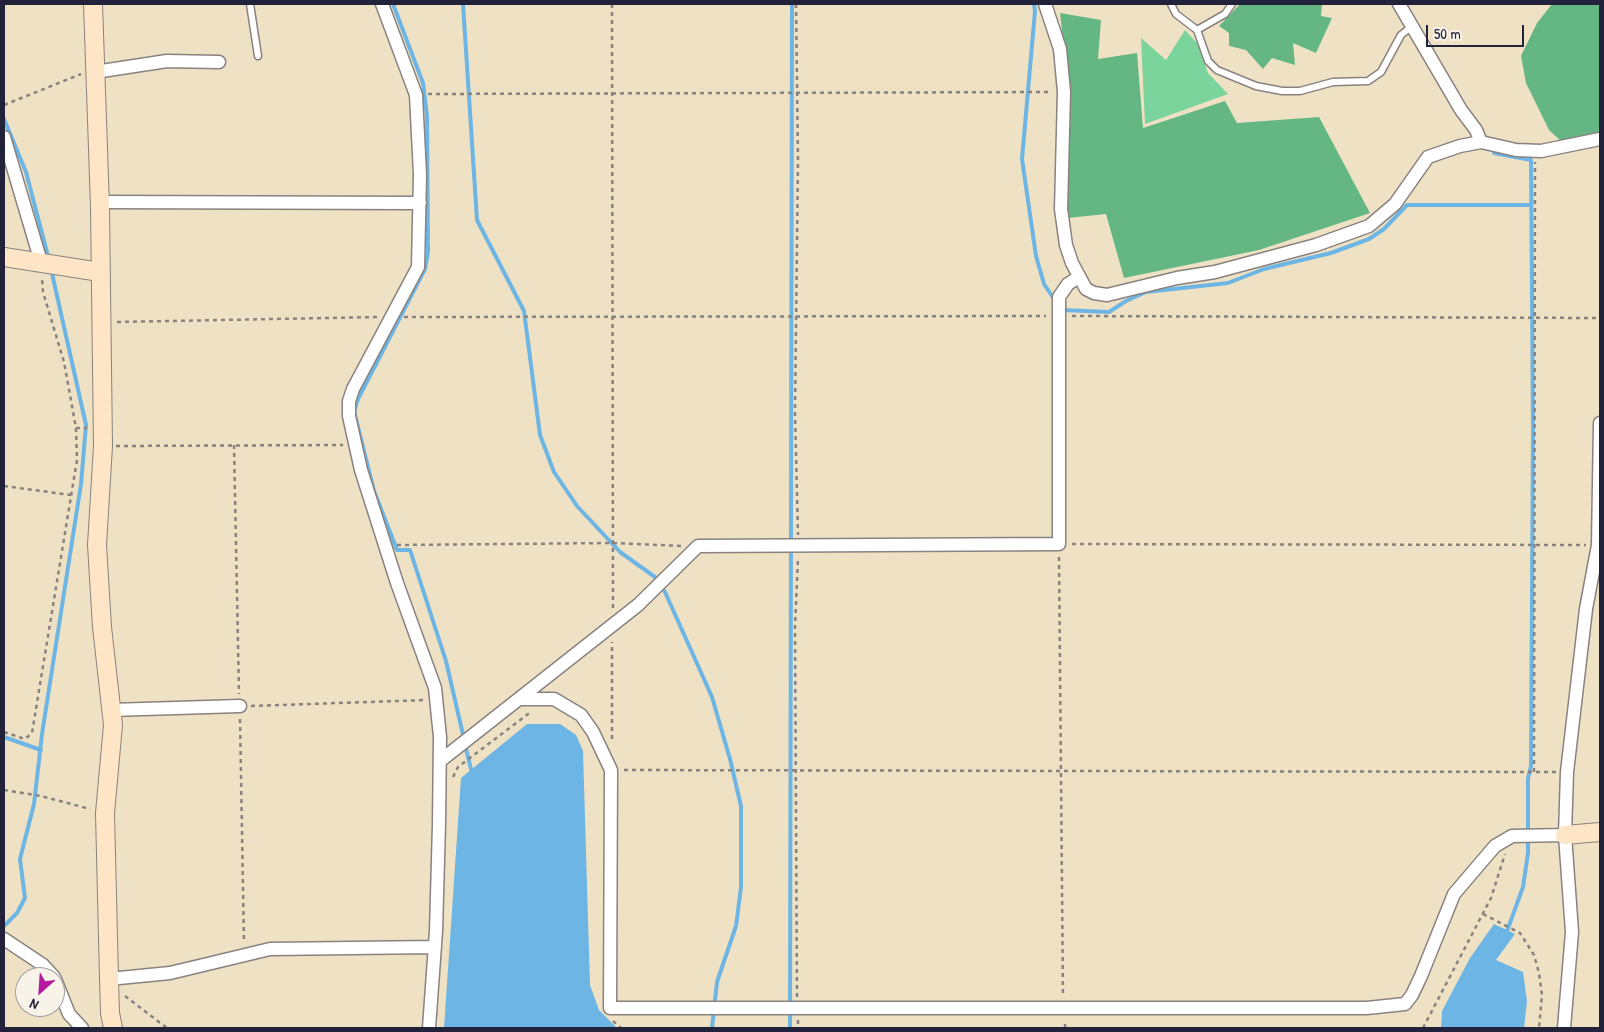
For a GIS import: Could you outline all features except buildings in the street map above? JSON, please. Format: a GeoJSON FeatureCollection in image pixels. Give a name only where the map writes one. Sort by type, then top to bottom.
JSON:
{"type":"FeatureCollection","features":[{"type":"Feature","properties":{"kind":"street"},"geometry":{"type":"LineString","coordinates":[[93,4],[102,320],[103,446],[97,545],[102,627],[113,725],[105,813],[109,1023]]}},
{"type":"Feature","properties":{"kind":"street"},"geometry":{"type":"LineString","coordinates":[[382,4],[416,95],[420,203],[418,267],[353,389],[349,401],[348,416],[361,470],[435,688],[440,761],[435,947],[428,1028]]}},
{"type":"Feature","properties":{"kind":"street"},"geometry":{"type":"LineString","coordinates":[[1045,4],[1060,49],[1064,92],[1061,209],[1066,246],[1086,289],[1107,295],[1168,280],[1215,272],[1316,245],[1369,226],[1395,204],[1428,157],[1460,146],[1481,142],[1516,150],[1536,151],[1600,139]]}},
{"type":"Feature","properties":{"kind":"street"},"geometry":{"type":"LineString","coordinates":[[1398,4],[1461,110],[1476,130],[1481,142]]}},
{"type":"Feature","properties":{"kind":"street"},"geometry":{"type":"LineString","coordinates":[[95,72],[167,61],[218,62]]}},
{"type":"Feature","properties":{"kind":"street"},"geometry":{"type":"LineString","coordinates":[[4,137],[41,262]]}},
{"type":"Feature","properties":{"kind":"street"},"geometry":{"type":"LineString","coordinates":[[99,202],[420,203]]}},
{"type":"Feature","properties":{"kind":"street"},"geometry":{"type":"LineString","coordinates":[[4,257],[100,272]]}},
{"type":"Feature","properties":{"kind":"street"},"geometry":{"type":"LineString","coordinates":[[440,761],[638,605],[698,546],[1059,544],[1059,297],[1068,284],[1080,277]]}},
{"type":"Feature","properties":{"kind":"street"},"geometry":{"type":"LineString","coordinates":[[1564,1028],[1572,932],[1572,834],[1567,772],[1586,609],[1598,545],[1600,423]]}},
{"type":"Feature","properties":{"kind":"street"},"geometry":{"type":"LineString","coordinates":[[520,699],[548,699],[567,706],[581,715],[593,732],[611,770],[610,1008],[1367,1008],[1405,1004],[1412,995],[1421,976],[1454,894],[1495,846],[1512,836],[1600,832]]}},
{"type":"Feature","properties":{"kind":"street"},"geometry":{"type":"LineString","coordinates":[[111,710],[240,706]]}},
{"type":"Feature","properties":{"kind":"street"},"geometry":{"type":"LineString","coordinates":[[4,939],[45,967]]}},
{"type":"Feature","properties":{"kind":"street"},"geometry":{"type":"LineString","coordinates":[[109,981],[170,973],[270,949],[435,947]]}},
{"type":"Feature","properties":{"kind":"street"},"geometry":{"type":"LineString","coordinates":[[65,1004],[69,1014],[82,1028]]}},
{"type":"Feature","properties":{"kind":"lane"},"geometry":{"type":"LineString","coordinates":[[250,4],[258,56]]}},
{"type":"Feature","properties":{"kind":"lane"},"geometry":{"type":"LineString","coordinates":[[1171,4],[1176,14],[1197,30],[1208,61],[1217,70],[1256,86],[1282,91],[1300,91],[1333,82],[1368,81],[1381,72],[1401,35],[1411,27]]}},
{"type":"Feature","properties":{"kind":"lane"},"geometry":{"type":"LineString","coordinates":[[1197,30],[1225,14],[1232,4]]}},
{"type":"Feature","properties":{"kind":"path"},"geometry":{"type":"LineString","coordinates":[[612,4],[612,609],[616,623],[612,741]]}},
{"type":"Feature","properties":{"kind":"path"},"geometry":{"type":"LineString","coordinates":[[796,4],[795,412],[798,546],[795,628],[797,1009]]}},
{"type":"Feature","properties":{"kind":"path"},"geometry":{"type":"LineString","coordinates":[[4,104],[81,74],[95,72]]}},
{"type":"Feature","properties":{"kind":"path"},"geometry":{"type":"LineString","coordinates":[[416,95],[474,92],[1064,92]]}},
{"type":"Feature","properties":{"kind":"path"},"geometry":{"type":"LineString","coordinates":[[1534,772],[1536,317],[1534,163],[1536,151]]}},
{"type":"Feature","properties":{"kind":"path"},"geometry":{"type":"LineString","coordinates":[[4,732],[25,739],[32,733],[77,460],[76,428],[64,362],[43,292],[41,262]]}},
{"type":"Feature","properties":{"kind":"path"},"geometry":{"type":"LineString","coordinates":[[102,320],[392,317],[796,318],[1058,316],[1600,318]]}},
{"type":"Feature","properties":{"kind":"path"},"geometry":{"type":"LineString","coordinates":[[103,446],[345,444],[354,442]]}},
{"type":"Feature","properties":{"kind":"path"},"geometry":{"type":"LineString","coordinates":[[4,486],[71,495]]}},
{"type":"Feature","properties":{"kind":"path"},"geometry":{"type":"LineString","coordinates":[[385,545],[613,543],[698,546]]}},
{"type":"Feature","properties":{"kind":"path"},"geometry":{"type":"LineString","coordinates":[[1063,1008],[1059,544],[1598,545]]}},
{"type":"Feature","properties":{"kind":"path"},"geometry":{"type":"LineString","coordinates":[[452,778],[458,767],[548,699]]}},
{"type":"Feature","properties":{"kind":"path"},"geometry":{"type":"LineString","coordinates":[[240,706],[436,700]]}},
{"type":"Feature","properties":{"kind":"path"},"geometry":{"type":"LineString","coordinates":[[611,770],[1567,772]]}},
{"type":"Feature","properties":{"kind":"path"},"geometry":{"type":"LineString","coordinates":[[4,790],[41,796],[105,813]]}},
{"type":"Feature","properties":{"kind":"path"},"geometry":{"type":"LineString","coordinates":[[1423,1028],[1483,914],[1512,836]]}},
{"type":"Feature","properties":{"kind":"path"},"geometry":{"type":"LineString","coordinates":[[1483,914],[1520,933],[1534,954],[1540,973],[1542,995],[1539,1028]]}},
{"type":"Feature","properties":{"kind":"path"},"geometry":{"type":"LineString","coordinates":[[109,981],[167,1028]]}},
{"type":"Feature","properties":{"kind":"green space"},"geometry":{"type":"Polygon","coordinates":[[[1240,4],[1322,4],[1321,16],[1332,18],[1316,53],[1293,43],[1295,65],[1272,58],[1263,69],[1246,50],[1229,46],[1229,33],[1219,26],[1240,4]]]}},
{"type":"Feature","properties":{"kind":"green space"},"geometry":{"type":"Polygon","coordinates":[[[1552,4],[1600,4],[1600,141],[1562,142],[1549,130],[1526,83],[1521,56],[1537,23],[1552,4]]]}},
{"type":"Feature","properties":{"kind":"green space"},"geometry":{"type":"Polygon","coordinates":[[[1060,13],[1101,20],[1098,59],[1137,53],[1143,128],[1225,101],[1237,123],[1319,117],[1370,213],[1259,250],[1124,278],[1106,214],[1068,218],[1067,74],[1060,13]]]}},
{"type":"Feature","properties":{"kind":"green space"},"geometry":{"type":"Polygon","coordinates":[[[1185,30],[1197,43],[1208,73],[1228,94],[1145,124],[1141,38],[1166,60],[1185,30]]]}},
{"type":"Feature","properties":{"kind":"water"},"geometry":{"type":"Polygon","coordinates":[[[527,724],[560,724],[576,735],[583,751],[590,985],[599,1010],[617,1028],[444,1028],[461,778],[527,724]]]}},
{"type":"Feature","properties":{"kind":"water"},"geometry":{"type":"Polygon","coordinates":[[[1494,924],[1515,934],[1496,960],[1523,972],[1527,1001],[1524,1028],[1441,1028],[1442,1011],[1470,958],[1494,924]]]}},
{"type":"Feature","properties":{"kind":"waterway"},"geometry":{"type":"LineString","coordinates":[[393,4],[423,83],[427,116],[428,252],[425,269],[358,399],[354,411],[374,491],[397,550],[410,550],[446,661],[464,739]]}},
{"type":"Feature","properties":{"kind":"waterway"},"geometry":{"type":"LineString","coordinates":[[463,4],[477,220],[524,311],[540,435],[554,472],[577,506],[620,552],[655,577],[665,592],[712,697],[730,759],[741,806],[741,887],[736,926],[717,982],[712,1028]]}},
{"type":"Feature","properties":{"kind":"waterway"},"geometry":{"type":"LineString","coordinates":[[790,1028],[792,4]]}},
{"type":"Feature","properties":{"kind":"waterway"},"geometry":{"type":"LineString","coordinates":[[1034,4],[1035,11],[1022,159],[1036,256],[1044,284],[1056,302]]}},
{"type":"Feature","properties":{"kind":"waterway"},"geometry":{"type":"LineString","coordinates":[[4,119],[26,172],[49,260]]}},
{"type":"Feature","properties":{"kind":"waterway"},"geometry":{"type":"LineString","coordinates":[[1494,153],[1531,160],[1533,429],[1531,766],[1528,778],[1528,853],[1523,887],[1506,934]]}},
{"type":"Feature","properties":{"kind":"waterway"},"geometry":{"type":"LineString","coordinates":[[1062,310],[1109,312],[1126,301],[1146,292],[1228,283],[1264,269],[1331,253],[1369,239],[1384,229],[1407,205],[1531,205]]}},
{"type":"Feature","properties":{"kind":"waterway"},"geometry":{"type":"LineString","coordinates":[[4,926],[17,913],[25,898],[20,859],[34,804],[42,734],[81,484],[86,425],[51,269]]}},
{"type":"Feature","properties":{"kind":"waterway"},"geometry":{"type":"LineString","coordinates":[[4,737],[41,750]]}},
{"type":"Feature","properties":{"kind":"waterway"},"geometry":{"type":"LineString","coordinates":[[465,745],[472,773]]}}]}
